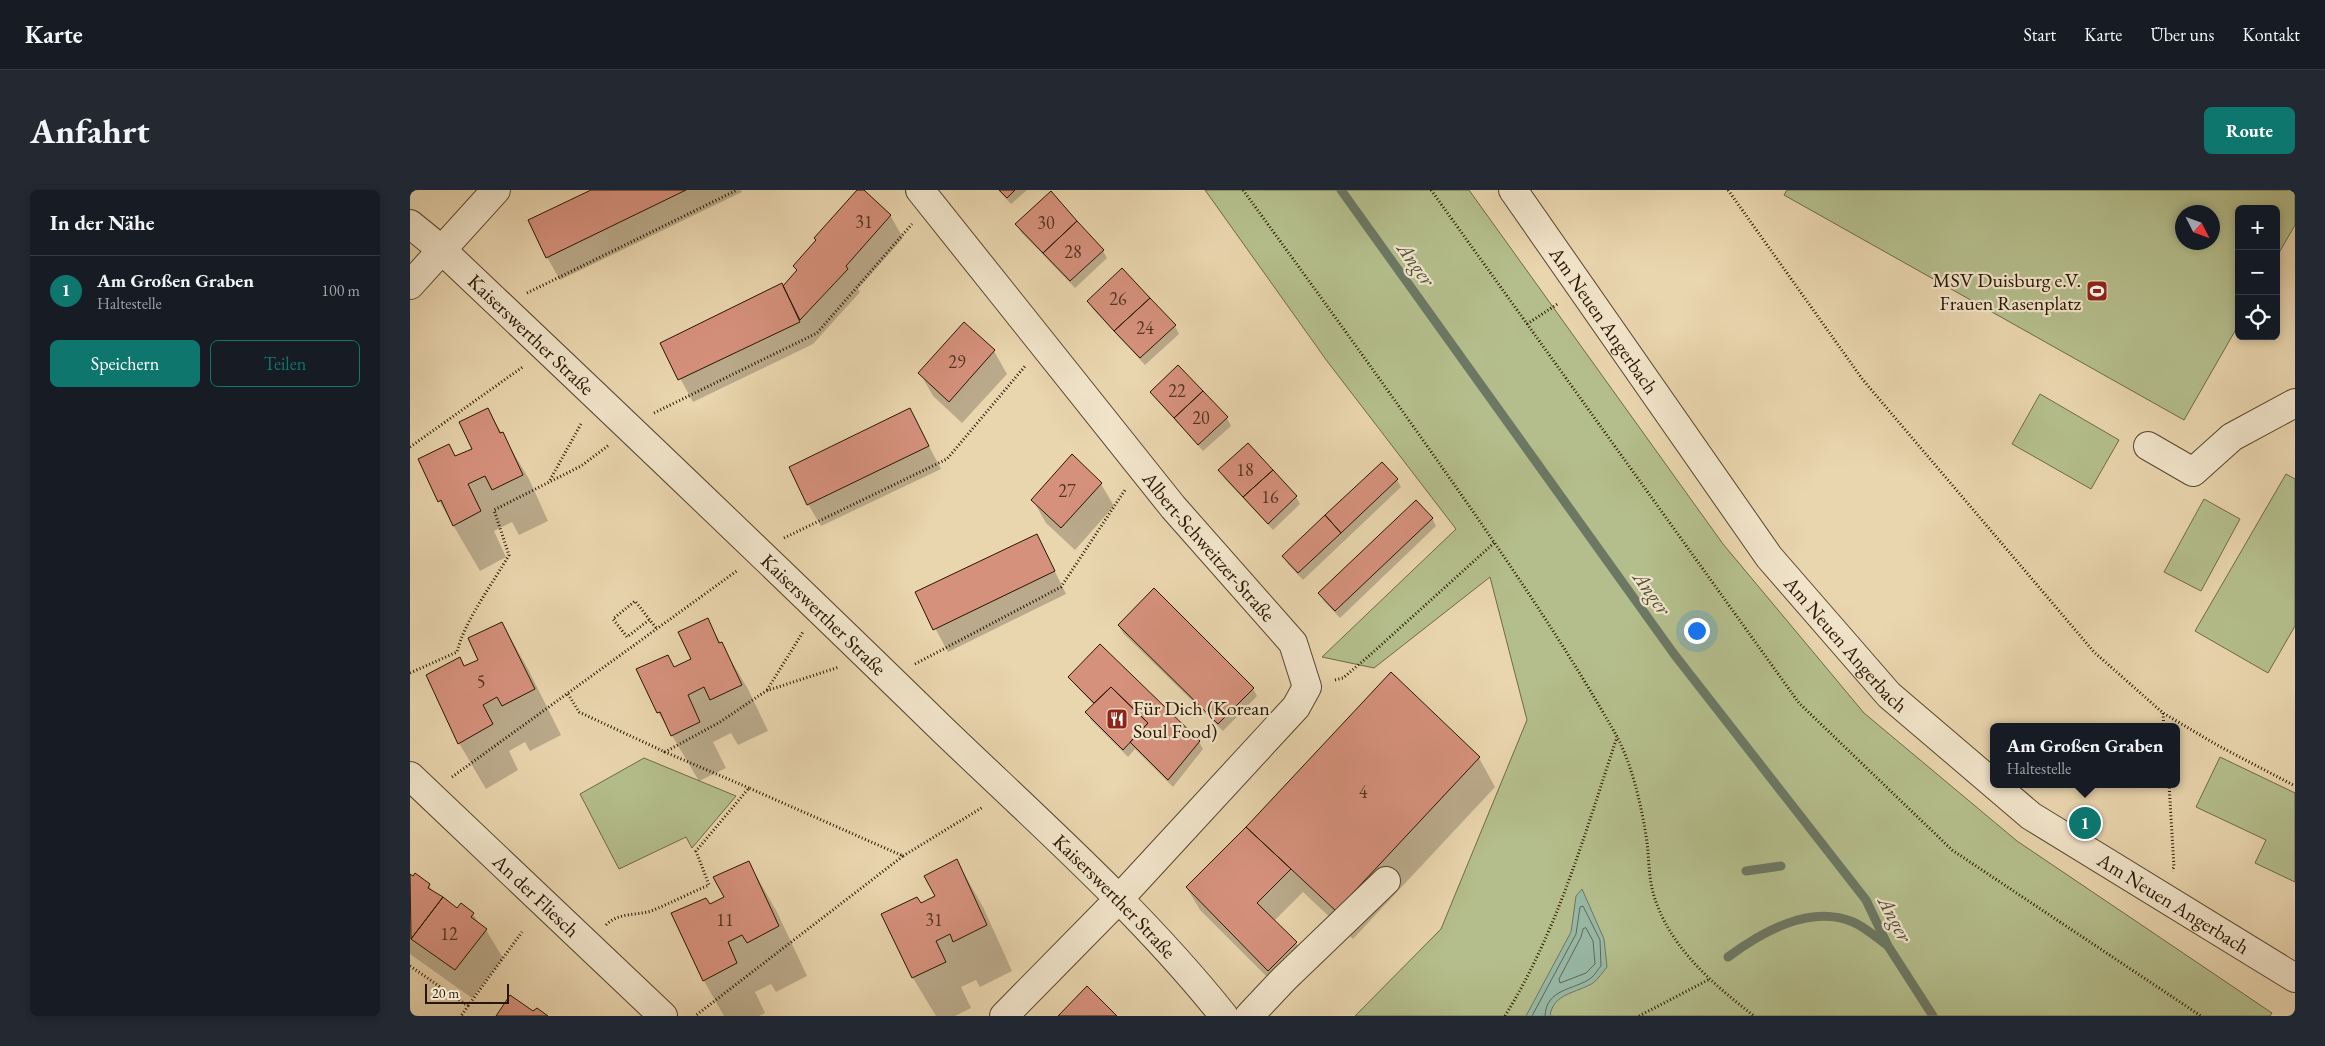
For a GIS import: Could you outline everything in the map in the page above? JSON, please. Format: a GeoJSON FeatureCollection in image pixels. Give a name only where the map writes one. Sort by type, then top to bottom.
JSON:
{"type":"FeatureCollection","features":[{"type":"Feature","properties":{"kind":"street"},"geometry":{"type":"LineString","coordinates":[[410,285],[496,190]]}},
{"type":"Feature","properties":{"kind":"street","name":"Am Neuen Angerbach"},"geometry":{"type":"LineString","coordinates":[[1513,190],[1769,557],[1889,695],[1990,781]]}},
{"type":"Feature","properties":{"kind":"street","name":"Albert-Schweitzer-Straße"},"geometry":{"type":"LineString","coordinates":[[925,196],[1173,507],[1293,642],[1307,687]]}},
{"type":"Feature","properties":{"kind":"street","name":"Kaiserswerther Straße"},"geometry":{"type":"LineString","coordinates":[[410,224],[442,250],[630,427],[1006,790],[1118,900],[1196,981],[1224,1016]]}},
{"type":"Feature","properties":{"kind":"street"},"geometry":{"type":"LineString","coordinates":[[2148,446],[2193,472],[2232,437],[2295,403]]}},
{"type":"Feature","properties":{"kind":"street"},"geometry":{"type":"LineString","coordinates":[[1004,1016],[1118,900],[1296,707],[1307,687]]}},
{"type":"Feature","properties":{"kind":"street","name":"An der Fliesch"},"geometry":{"type":"LineString","coordinates":[[410,776],[662,1016]]}},
{"type":"Feature","properties":{"kind":"street","name":"Am Neuen Angerbach"},"geometry":{"type":"LineString","coordinates":[[1998,788],[2031,816],[2295,978]]}},
{"type":"Feature","properties":{"kind":"street"},"geometry":{"type":"LineString","coordinates":[[1249,1016],[1284,979],[1386,881]]}},
{"type":"Feature","properties":{"kind":"path"},"geometry":{"type":"LineString","coordinates":[[501,306],[737,190]]}},
{"type":"Feature","properties":{"kind":"path"},"geometry":{"type":"LineString","coordinates":[[1242,190],[1335,316],[1541,611],[1617,737],[1635,786],[1646,838],[1653,894],[1661,915],[1690,960],[1754,1016]]}},
{"type":"Feature","properties":{"kind":"path"},"geometry":{"type":"LineString","coordinates":[[1431,190],[1799,703],[1952,850],[2201,1016]]}},
{"type":"Feature","properties":{"kind":"path"},"geometry":{"type":"LineString","coordinates":[[1728,190],[1863,380],[2094,652],[2164,713],[2217,745],[2295,786]]}},
{"type":"Feature","properties":{"kind":"path"},"geometry":{"type":"LineString","coordinates":[[410,673],[457,652],[467,628],[508,555],[494,510],[581,466],[630,427],[817,333],[925,196]]}},
{"type":"Feature","properties":{"kind":"path"},"geometry":{"type":"LineString","coordinates":[[1527,324],[1580,288]]}},
{"type":"Feature","properties":{"kind":"path"},"geometry":{"type":"LineString","coordinates":[[431,796],[449,779],[734,574],[759,550],[947,459],[1043,345]]}},
{"type":"Feature","properties":{"kind":"path"},"geometry":{"type":"LineString","coordinates":[[410,446],[547,350]]}},
{"type":"Feature","properties":{"kind":"path"},"geometry":{"type":"LineString","coordinates":[[550,480],[574,435],[599,398]]}},
{"type":"Feature","properties":{"kind":"path"},"geometry":{"type":"LineString","coordinates":[[890,678],[1060,587],[1140,467]]}},
{"type":"Feature","properties":{"kind":"path"},"geometry":{"type":"LineString","coordinates":[[1307,687],[1343,678],[1494,543]]}},
{"type":"Feature","properties":{"kind":"path"},"geometry":{"type":"LineString","coordinates":[[649,620],[627,637],[613,619],[635,601],[657,630]]}},
{"type":"Feature","properties":{"kind":"path"},"geometry":{"type":"LineString","coordinates":[[766,690],[818,608]]}},
{"type":"Feature","properties":{"kind":"path"},"geometry":{"type":"LineString","coordinates":[[665,752],[720,722],[766,690],[868,656]]}},
{"type":"Feature","properties":{"kind":"path"},"geometry":{"type":"LineString","coordinates":[[568,694],[579,712],[665,752],[903,856]]}},
{"type":"Feature","properties":{"kind":"path"},"geometry":{"type":"LineString","coordinates":[[2164,713],[2164,723]]}},
{"type":"Feature","properties":{"kind":"path"},"geometry":{"type":"LineString","coordinates":[[1505,1016],[1520,991],[1561,904],[1617,737]]}},
{"type":"Feature","properties":{"kind":"path"},"geometry":{"type":"LineString","coordinates":[[588,944],[612,919],[632,913],[648,912],[709,885],[696,851],[749,788]]}},
{"type":"Feature","properties":{"kind":"path"},"geometry":{"type":"LineString","coordinates":[[2156,894],[2174,867],[2169,788]]}},
{"type":"Feature","properties":{"kind":"path"},"geometry":{"type":"LineString","coordinates":[[695,1016],[903,856],[967,818],[1006,790]]}},
{"type":"Feature","properties":{"kind":"path"},"geometry":{"type":"LineString","coordinates":[[461,1016],[522,932]]}},
{"type":"Feature","properties":{"kind":"path"},"geometry":{"type":"LineString","coordinates":[[410,966],[468,1006]]}},
{"type":"Feature","properties":{"kind":"path"},"geometry":{"type":"LineString","coordinates":[[1639,1016],[1710,979]]}},
{"type":"Feature","properties":{"kind":"green space"},"geometry":{"type":"Polygon","coordinates":[[[1205,190],[1469,190],[1723,544],[1864,713],[2017,841],[2272,1013],[2270,1016],[1355,1016],[1441,929],[1527,720],[1490,577],[1374,668],[1322,657],[1456,529],[1327,361],[1205,190]]]}},
{"type":"Feature","properties":{"kind":"green space","name":"MSV Duisburg e.V. Frauen Rasenplatz"},"geometry":{"type":"Polygon","coordinates":[[[1787,190],[2295,190],[2295,225],[2280,251],[2280,205],[2235,205],[2235,331],[2184,420],[1784,195],[1787,190]]]}},
{"type":"Feature","properties":{"kind":"green space"},"geometry":{"type":"Polygon","coordinates":[[[2040,394],[2119,440],[2091,489],[2012,444],[2040,394]]]}},
{"type":"Feature","properties":{"kind":"green space"},"geometry":{"type":"Polygon","coordinates":[[[2286,474],[2295,479],[2295,626],[2268,673],[2195,631],[2286,474]]]}},
{"type":"Feature","properties":{"kind":"green space"},"geometry":{"type":"Polygon","coordinates":[[[2204,499],[2240,519],[2201,591],[2164,572],[2204,499]]]}},
{"type":"Feature","properties":{"kind":"green space"},"geometry":{"type":"Polygon","coordinates":[[[2220,757],[2295,793],[2295,882],[2255,863],[2266,840],[2196,807],[2220,757]]]}},
{"type":"Feature","properties":{"kind":"green space"},"geometry":{"type":"Polygon","coordinates":[[[644,758],[736,796],[692,848],[686,837],[619,869],[580,794],[644,758]]]}},
{"type":"Feature","properties":{"kind":"water"},"geometry":{"type":"Polygon","coordinates":[[[1582,889],[1604,939],[1607,967],[1593,983],[1561,998],[1552,1008],[1550,1016],[1526,1016],[1571,932],[1576,896],[1582,889]]]}},
{"type":"Feature","properties":{"kind":"building"},"geometry":{"type":"Polygon","coordinates":[[[591,190],[686,190],[546,258],[528,220],[591,190]]]}},
{"type":"Feature","properties":{"kind":"building"},"geometry":{"type":"Polygon","coordinates":[[[857,190],[864,190],[891,215],[846,266],[848,269],[800,320],[783,286],[797,270],[793,266],[816,240],[814,238],[857,190]]]}},
{"type":"Feature","properties":{"kind":"building"},"geometry":{"type":"Polygon","coordinates":[[[999,190],[1015,190],[1007,198],[999,190]]]}},
{"type":"Feature","properties":{"kind":"building"},"geometry":{"type":"Polygon","coordinates":[[[1051,191],[1077,221],[1043,253],[1015,224],[1051,191]]]}},
{"type":"Feature","properties":{"kind":"building"},"geometry":{"type":"Polygon","coordinates":[[[1077,221],[1104,250],[1070,281],[1043,253],[1077,221]]]}},
{"type":"Feature","properties":{"kind":"building"},"geometry":{"type":"Polygon","coordinates":[[[1122,268],[1150,298],[1114,331],[1087,301],[1122,268]]]}},
{"type":"Feature","properties":{"kind":"building"},"geometry":{"type":"Polygon","coordinates":[[[782,283],[800,322],[678,380],[660,343],[782,283]]]}},
{"type":"Feature","properties":{"kind":"building"},"geometry":{"type":"Polygon","coordinates":[[[1150,298],[1176,325],[1140,358],[1114,331],[1150,298]]]}},
{"type":"Feature","properties":{"kind":"building"},"geometry":{"type":"Polygon","coordinates":[[[964,322],[995,350],[949,402],[918,373],[964,322]]]}},
{"type":"Feature","properties":{"kind":"building"},"geometry":{"type":"Polygon","coordinates":[[[1178,365],[1203,391],[1174,418],[1150,392],[1178,365]]]}},
{"type":"Feature","properties":{"kind":"building"},"geometry":{"type":"Polygon","coordinates":[[[1203,391],[1228,417],[1198,445],[1174,418],[1203,391]]]}},
{"type":"Feature","properties":{"kind":"building"},"geometry":{"type":"Polygon","coordinates":[[[488,408],[500,433],[503,432],[523,475],[492,490],[485,476],[468,484],[481,511],[453,526],[441,500],[438,502],[418,459],[449,444],[455,456],[472,449],[459,422],[488,408]]]}},
{"type":"Feature","properties":{"kind":"building"},"geometry":{"type":"Polygon","coordinates":[[[910,408],[929,446],[807,505],[789,467],[910,408]]]}},
{"type":"Feature","properties":{"kind":"building"},"geometry":{"type":"Polygon","coordinates":[[[1248,443],[1273,470],[1243,497],[1218,470],[1248,443]]]}},
{"type":"Feature","properties":{"kind":"building"},"geometry":{"type":"Polygon","coordinates":[[[1072,454],[1102,483],[1061,528],[1031,500],[1072,454]]]}},
{"type":"Feature","properties":{"kind":"building"},"geometry":{"type":"Polygon","coordinates":[[[1382,462],[1398,479],[1341,533],[1325,515],[1382,462]]]}},
{"type":"Feature","properties":{"kind":"building"},"geometry":{"type":"Polygon","coordinates":[[[1273,470],[1297,496],[1268,524],[1243,497],[1273,470]]]}},
{"type":"Feature","properties":{"kind":"building"},"geometry":{"type":"Polygon","coordinates":[[[1416,500],[1433,518],[1335,611],[1318,593],[1416,500]]]}},
{"type":"Feature","properties":{"kind":"building"},"geometry":{"type":"Polygon","coordinates":[[[1325,515],[1341,533],[1298,573],[1282,556],[1325,515]]]}},
{"type":"Feature","properties":{"kind":"building"},"geometry":{"type":"Polygon","coordinates":[[[1037,534],[1055,571],[933,630],[915,592],[1037,534]]]}},
{"type":"Feature","properties":{"kind":"building"},"geometry":{"type":"Polygon","coordinates":[[[1154,588],[1254,688],[1218,724],[1118,625],[1154,588]]]}},
{"type":"Feature","properties":{"kind":"building"},"geometry":{"type":"Polygon","coordinates":[[[708,618],[719,643],[722,642],[742,685],[710,700],[704,687],[688,695],[700,722],[671,736],[660,712],[657,713],[636,669],[668,655],[674,667],[691,659],[678,632],[708,618]]]}},
{"type":"Feature","properties":{"kind":"building"},"geometry":{"type":"Polygon","coordinates":[[[502,622],[535,689],[502,706],[497,697],[483,705],[493,724],[458,744],[426,675],[460,657],[464,666],[478,660],[468,638],[502,622]]]}},
{"type":"Feature","properties":{"kind":"building"},"geometry":{"type":"Polygon","coordinates":[[[1100,644],[1200,741],[1168,780],[1130,742],[1148,723],[1111,687],[1094,703],[1068,677],[1100,644]]]}},
{"type":"Feature","properties":{"kind":"building"},"geometry":{"type":"Polygon","coordinates":[[[1391,672],[1480,757],[1336,911],[1246,827],[1391,672]]]}},
{"type":"Feature","properties":{"kind":"building"},"geometry":{"type":"Polygon","coordinates":[[[1111,687],[1148,723],[1123,750],[1085,712],[1111,687]]]}},
{"type":"Feature","properties":{"kind":"building"},"geometry":{"type":"Polygon","coordinates":[[[1246,827],[1291,869],[1257,903],[1297,942],[1268,971],[1186,887],[1246,827]]]}},
{"type":"Feature","properties":{"kind":"building"},"geometry":{"type":"Polygon","coordinates":[[[957,859],[987,925],[953,942],[950,934],[936,941],[946,962],[912,978],[881,914],[917,897],[921,903],[935,896],[924,876],[957,859]]]}},
{"type":"Feature","properties":{"kind":"building"},"geometry":{"type":"Polygon","coordinates":[[[749,861],[779,926],[747,943],[742,935],[728,942],[737,963],[703,981],[671,913],[706,898],[710,904],[724,897],[713,877],[749,861]]]}},
{"type":"Feature","properties":{"kind":"building"},"geometry":{"type":"Polygon","coordinates":[[[415,873],[430,884],[428,888],[443,897],[411,939],[410,874],[413,876],[415,873]]]}},
{"type":"Feature","properties":{"kind":"building"},"geometry":{"type":"Polygon","coordinates":[[[443,897],[457,908],[461,903],[474,913],[471,917],[487,929],[455,970],[411,939],[443,897]]]}},
{"type":"Feature","properties":{"kind":"building"},"geometry":{"type":"Polygon","coordinates":[[[1087,986],[1117,1016],[1058,1016],[1087,986]]]}},
{"type":"Feature","properties":{"kind":"building"},"geometry":{"type":"Polygon","coordinates":[[[510,995],[533,1011],[537,1008],[548,1016],[496,1016],[510,995]]]}},
{"type":"Feature","properties":{"kind":"waterway","name":"Anger"},"geometry":{"type":"LineString","coordinates":[[1341,190],[1674,654],[1866,900],[1888,946],[1933,1016]]}},
{"type":"Feature","properties":{"kind":"waterway"},"geometry":{"type":"LineString","coordinates":[[1746,871],[1781,866]]}},
{"type":"Feature","properties":{"kind":"waterway"},"geometry":{"type":"LineString","coordinates":[[1728,957],[1771,930],[1787,923],[1820,916],[1837,917],[1853,922],[1888,946]]}},
{"type":"Feature","properties":{"kind":"place","name":"MSV Duisburg e.V. Frauen Rasenplatz"},"geometry":{"type":"Point","coordinates":[2097,291]}},
{"type":"Feature","properties":{"kind":"place","name":"Für Dich (Korean Soul Food)"},"geometry":{"type":"Point","coordinates":[1117,719]}},
{"type":"Feature","properties":{"kind":"place","name":"Am Großen Graben"},"geometry":{"type":"Point","coordinates":[2085,823]}}]}
